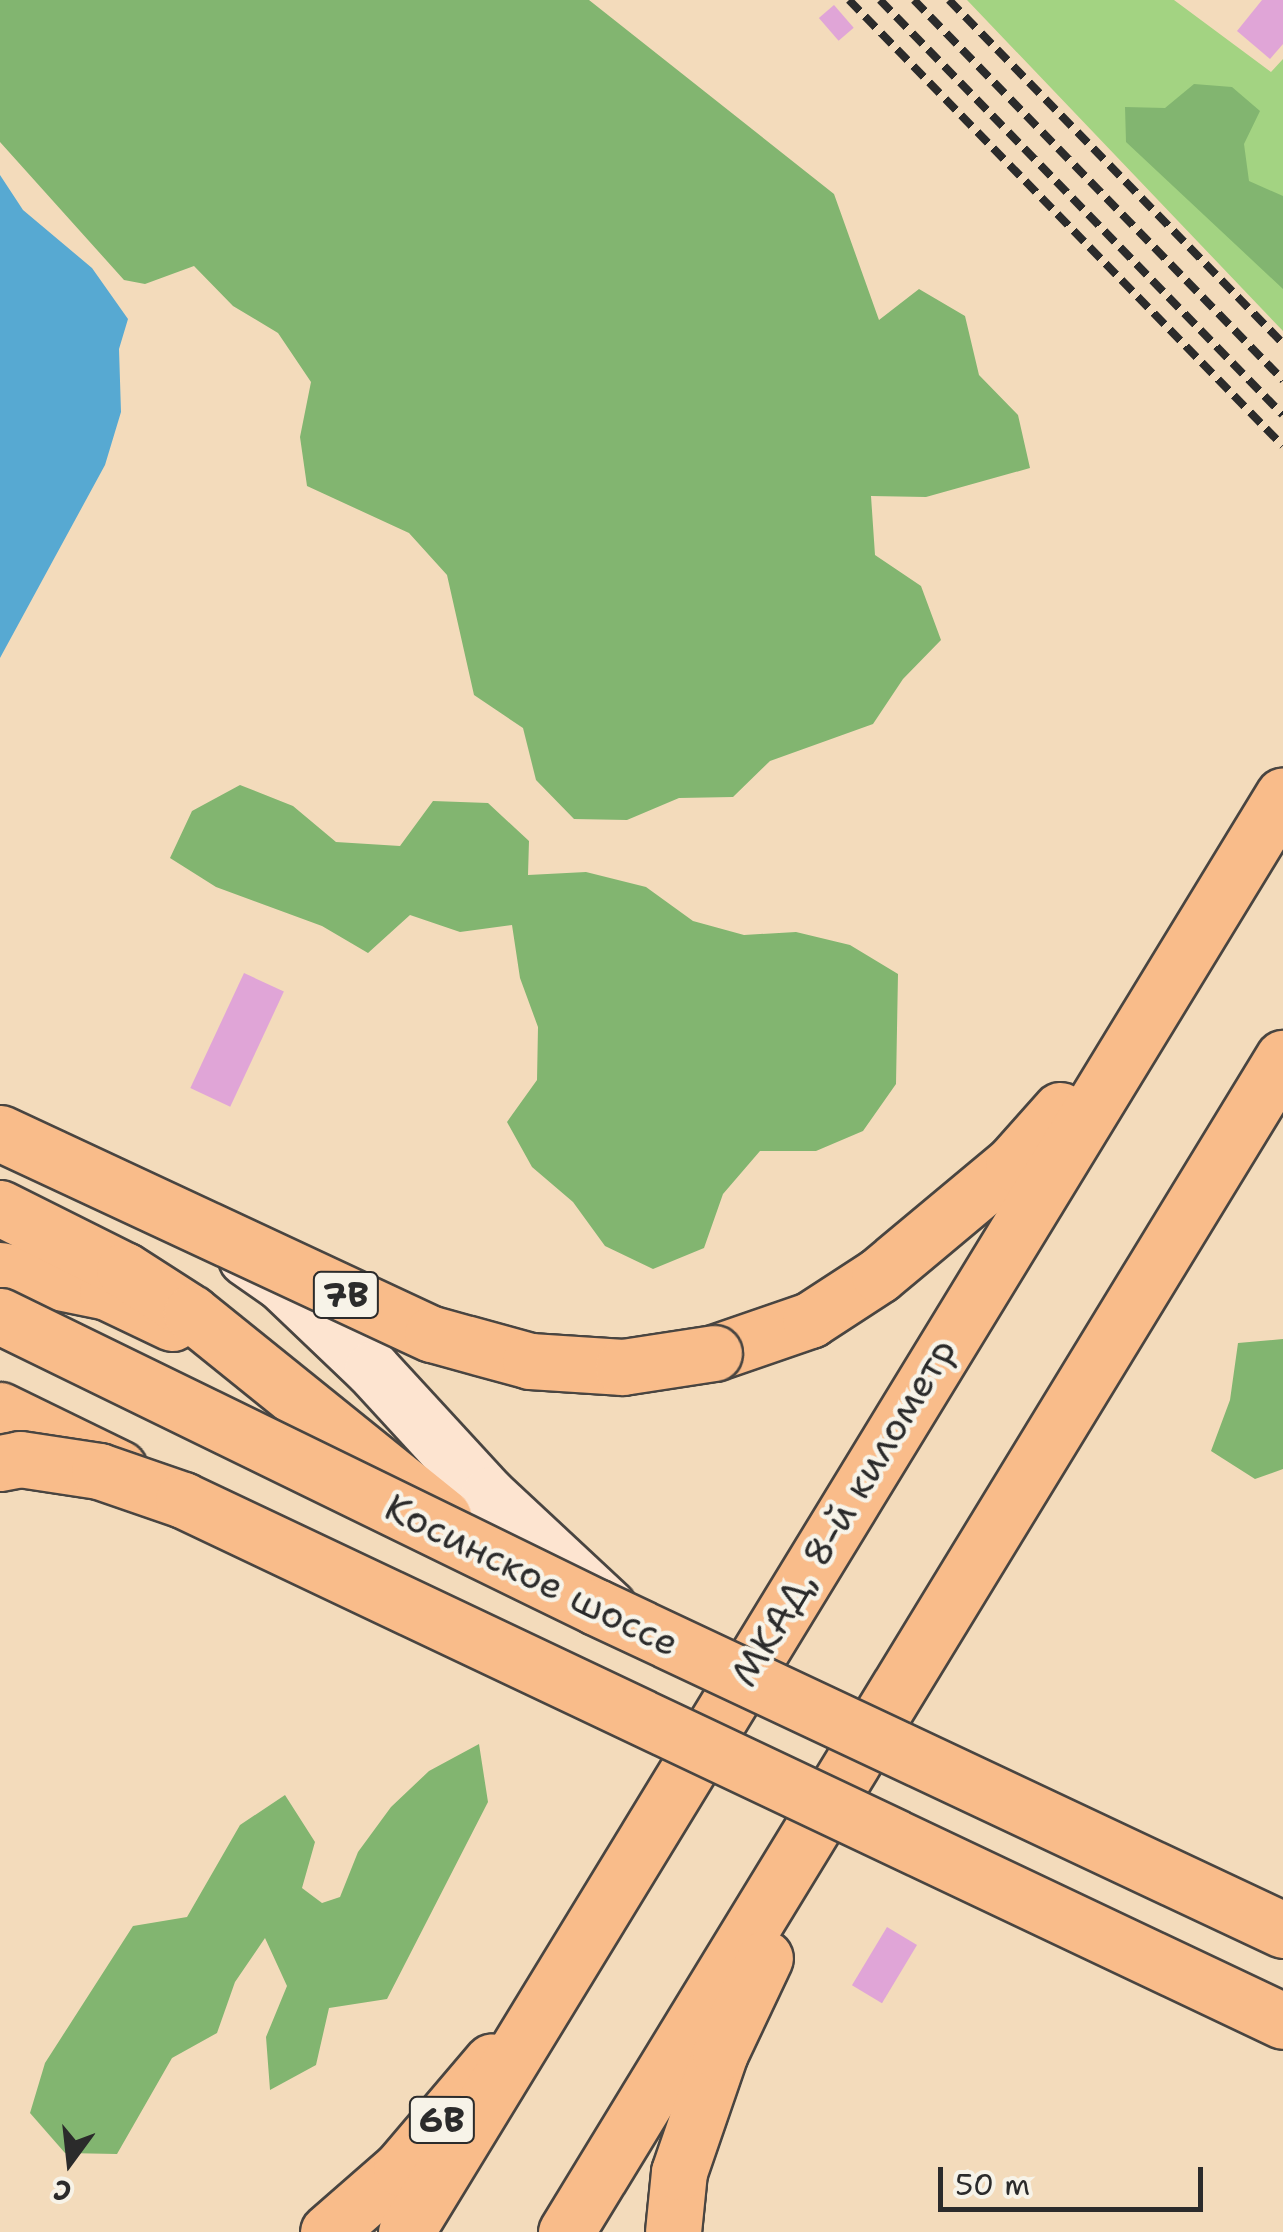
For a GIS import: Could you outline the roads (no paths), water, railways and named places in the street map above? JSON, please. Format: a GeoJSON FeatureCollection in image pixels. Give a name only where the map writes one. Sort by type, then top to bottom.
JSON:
{"type":"FeatureCollection","features":[{"type":"Feature","properties":{"kind":"main road","name":"МКАД, 8-й километр"},"geometry":{"type":"LineString","coordinates":[[406,2232],[1283,794]]}},
{"type":"Feature","properties":{"kind":"main road","name":"7B"},"geometry":{"type":"LineString","coordinates":[[0,1133],[432,1334],[530,1360],[623,1367],[714,1354],[810,1320],[879,1275],[1013,1163],[1158,998]]}},
{"type":"Feature","properties":{"kind":"main road"},"geometry":{"type":"LineString","coordinates":[[566,2232],[1283,1058]]}},
{"type":"Feature","properties":{"kind":"main road"},"geometry":{"type":"LineString","coordinates":[[0,1123],[186,1218],[282,1283],[488,1495],[639,1637],[494,1554],[257,1372],[190,1313],[19,1217]]}},
{"type":"Feature","properties":{"kind":"main road"},"geometry":{"type":"LineString","coordinates":[[0,1270],[107,1292],[257,1372]]}},
{"type":"Feature","properties":{"kind":"main road","name":"Косинское шоссе"},"geometry":{"type":"LineString","coordinates":[[0,1316],[596,1607],[1283,1930]]}},
{"type":"Feature","properties":{"kind":"main road"},"geometry":{"type":"LineString","coordinates":[[0,1410],[1283,2021]]}},
{"type":"Feature","properties":{"kind":"main road"},"geometry":{"type":"LineString","coordinates":[[0,1450],[215,1534],[593,1710]]}},
{"type":"Feature","properties":{"kind":"main road"},"geometry":{"type":"LineString","coordinates":[[0,1463],[20,1458],[99,1471],[184,1500]]}},
{"type":"Feature","properties":{"kind":"main road"},"geometry":{"type":"LineString","coordinates":[[674,2232],[680,2172],[720,2054],[874,1724]]}},
{"type":"Feature","properties":{"kind":"main road"},"geometry":{"type":"LineString","coordinates":[[937,1778],[1283,1940]]}},
{"type":"Feature","properties":{"kind":"main road"},"geometry":{"type":"LineString","coordinates":[[899,1854],[1283,2037]]}},
{"type":"Feature","properties":{"kind":"main road","name":"6B"},"geometry":{"type":"LineString","coordinates":[[328,2232],[401,2168],[546,1998]]}},
{"type":"Feature","properties":{"kind":"water"},"geometry":{"type":"Polygon","coordinates":[[[0,175],[23,210],[92,268],[128,319],[119,349],[121,412],[105,465],[0,658],[0,175]]]}},
{"type":"Feature","properties":{"kind":"railway"},"geometry":{"type":"LineString","coordinates":[[849,0],[1283,446]]}},
{"type":"Feature","properties":{"kind":"railway"},"geometry":{"type":"LineString","coordinates":[[880,0],[1283,415]]}},
{"type":"Feature","properties":{"kind":"railway"},"geometry":{"type":"LineString","coordinates":[[914,0],[1283,380]]}},
{"type":"Feature","properties":{"kind":"railway"},"geometry":{"type":"LineString","coordinates":[[949,0],[1283,343]]}}]}
